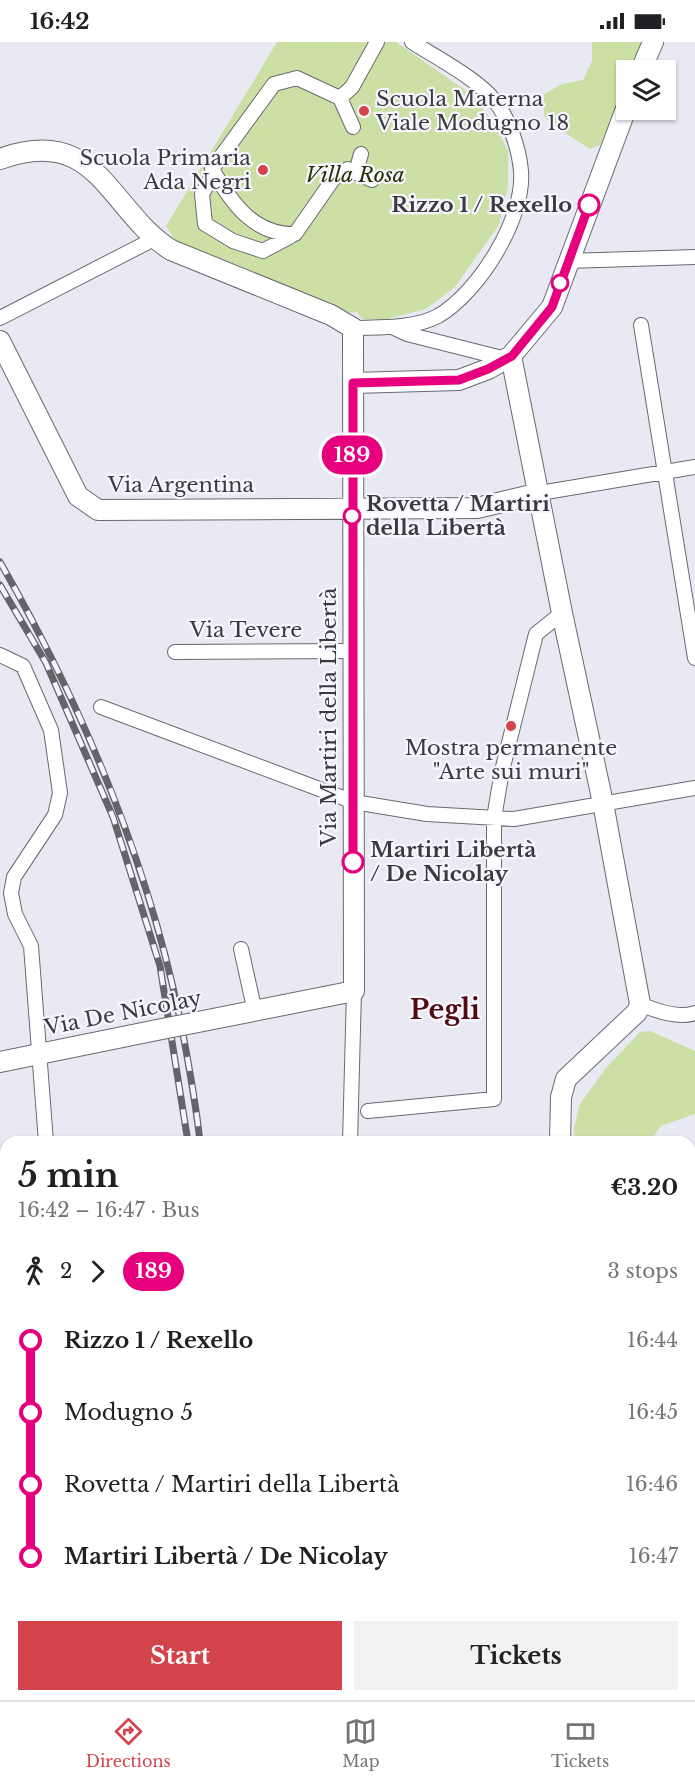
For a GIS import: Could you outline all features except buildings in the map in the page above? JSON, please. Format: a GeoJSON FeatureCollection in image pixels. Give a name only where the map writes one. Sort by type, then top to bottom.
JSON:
{"type":"FeatureCollection","features":[{"type":"Feature","properties":{"kind":"street"},"geometry":{"type":"LineString","coordinates":[[340,98],[352,87],[377,42]]}},
{"type":"Feature","properties":{"kind":"street"},"geometry":{"type":"LineString","coordinates":[[0,159],[30,151],[69,155],[92,168],[110,184],[154,239],[171,250],[331,315],[353,328],[418,323],[436,316],[469,292],[496,253],[513,219],[522,172],[511,131],[494,99],[412,42]]}},
{"type":"Feature","properties":{"kind":"street"},"geometry":{"type":"LineString","coordinates":[[645,60],[653,42]]}},
{"type":"Feature","properties":{"kind":"street"},"geometry":{"type":"LineString","coordinates":[[295,234],[278,235],[250,222],[228,195],[212,169],[274,84],[297,78],[340,98],[353,127]]}},
{"type":"Feature","properties":{"kind":"street"},"geometry":{"type":"LineString","coordinates":[[353,383],[459,380],[488,369],[508,358],[552,307],[567,261],[622,120]]}},
{"type":"Feature","properties":{"kind":"street"},"geometry":{"type":"LineString","coordinates":[[356,172],[361,154]]}},
{"type":"Feature","properties":{"kind":"street"},"geometry":{"type":"LineString","coordinates":[[214,173],[202,194],[205,224],[233,241],[263,251],[295,234],[334,178],[348,169],[372,180]]}},
{"type":"Feature","properties":{"kind":"street"},"geometry":{"type":"LineString","coordinates":[[0,318],[154,239]]}},
{"type":"Feature","properties":{"kind":"street"},"geometry":{"type":"LineString","coordinates":[[567,261],[695,257]]}},
{"type":"Feature","properties":{"kind":"street"},"geometry":{"type":"LineString","coordinates":[[640,325],[695,658]]}},
{"type":"Feature","properties":{"kind":"street"},"geometry":{"type":"LineString","coordinates":[[390,326],[438,341],[508,358]]}},
{"type":"Feature","properties":{"kind":"street","name":"Via Martiri della Libertà"},"geometry":{"type":"LineString","coordinates":[[350,1136],[354,991],[353,328]]}},
{"type":"Feature","properties":{"kind":"street","name":"Via Argentina"},"geometry":{"type":"LineString","coordinates":[[1,342],[78,496],[98,510],[477,508],[540,493]]}},
{"type":"Feature","properties":{"kind":"street"},"geometry":{"type":"LineString","coordinates":[[508,358],[540,493],[562,613],[603,803],[639,1008]]}},
{"type":"Feature","properties":{"kind":"street"},"geometry":{"type":"LineString","coordinates":[[540,493],[695,467]]}},
{"type":"Feature","properties":{"kind":"street"},"geometry":{"type":"LineString","coordinates":[[368,1111],[494,1099],[494,818],[502,771],[536,634],[562,613]]}},
{"type":"Feature","properties":{"kind":"street","name":"Via Tevere"},"geometry":{"type":"LineString","coordinates":[[175,652],[353,651]]}},
{"type":"Feature","properties":{"kind":"street"},"geometry":{"type":"LineString","coordinates":[[0,655],[23,666],[51,730],[59,771],[60,793],[55,815],[7,878],[15,914],[31,946],[46,1136]]}},
{"type":"Feature","properties":{"kind":"street"},"geometry":{"type":"LineString","coordinates":[[101,708],[354,802],[426,814],[514,819],[695,788]]}},
{"type":"Feature","properties":{"kind":"street"},"geometry":{"type":"LineString","coordinates":[[241,949],[255,1012]]}},
{"type":"Feature","properties":{"kind":"street","name":"Via De Nicolay"},"geometry":{"type":"LineString","coordinates":[[0,1062],[354,991]]}},
{"type":"Feature","properties":{"kind":"street"},"geometry":{"type":"LineString","coordinates":[[639,1008],[687,1016],[695,1013]]}},
{"type":"Feature","properties":{"kind":"street"},"geometry":{"type":"LineString","coordinates":[[560,1136],[561,1097],[566,1079],[639,1008]]}},
{"type":"Feature","properties":{"kind":"green space","name":"Villa Rosa"},"geometry":{"type":"Polygon","coordinates":[[[277,42],[396,42],[474,96],[495,125],[508,151],[508,187],[499,225],[455,287],[426,309],[383,320],[362,319],[357,312],[343,313],[179,246],[166,226],[277,42]]]}},
{"type":"Feature","properties":{"kind":"green space"},"geometry":{"type":"Polygon","coordinates":[[[592,42],[648,42],[640,60],[616,60],[616,111],[600,145],[590,149],[551,124],[544,116],[544,94],[562,84],[583,80],[592,61],[592,42]]]}},
{"type":"Feature","properties":{"kind":"green space"},"geometry":{"type":"Polygon","coordinates":[[[650,1031],[695,1051],[695,1114],[661,1126],[654,1136],[575,1136],[574,1128],[580,1104],[606,1068],[640,1032],[650,1031]]]}},
{"type":"Feature","properties":{"kind":"railway"},"geometry":{"type":"LineString","coordinates":[[0,562],[31,617],[86,731],[132,847],[168,967],[182,1029],[199,1136]]}},
{"type":"Feature","properties":{"kind":"railway"},"geometry":{"type":"LineString","coordinates":[[0,585],[46,663],[113,817],[160,966],[187,1136]]}},
{"type":"Feature","properties":{"kind":"bus line","name":"189"},"geometry":{"type":"LineString","coordinates":[[353,862],[353,383],[459,380],[488,369],[512,356],[552,307],[589,205]]}},
{"type":"Feature","properties":{"kind":"place","name":"Scuola Materna Viale Modugno 18"},"geometry":{"type":"Point","coordinates":[364,111]}},
{"type":"Feature","properties":{"kind":"place","name":"Scuola Primaria Ada Negri"},"geometry":{"type":"Point","coordinates":[263,170]}},
{"type":"Feature","properties":{"kind":"place","name":"Rizzo 1 / Rexello"},"geometry":{"type":"Point","coordinates":[589,205]}},
{"type":"Feature","properties":{"kind":"place","name":"Rovetta / Martiri della Libertà"},"geometry":{"type":"Point","coordinates":[352,516]}},
{"type":"Feature","properties":{"kind":"place","name":"Mostra permanente \"Arte sui muri\""},"geometry":{"type":"Point","coordinates":[511,726]}},
{"type":"Feature","properties":{"kind":"place","name":"Martiri Libertà / De Nicolay"},"geometry":{"type":"Point","coordinates":[353,862]}},
{"type":"Feature","properties":{"kind":"district","name":"Pegli"},"geometry":{"type":"Point","coordinates":[445,1010]}}]}
